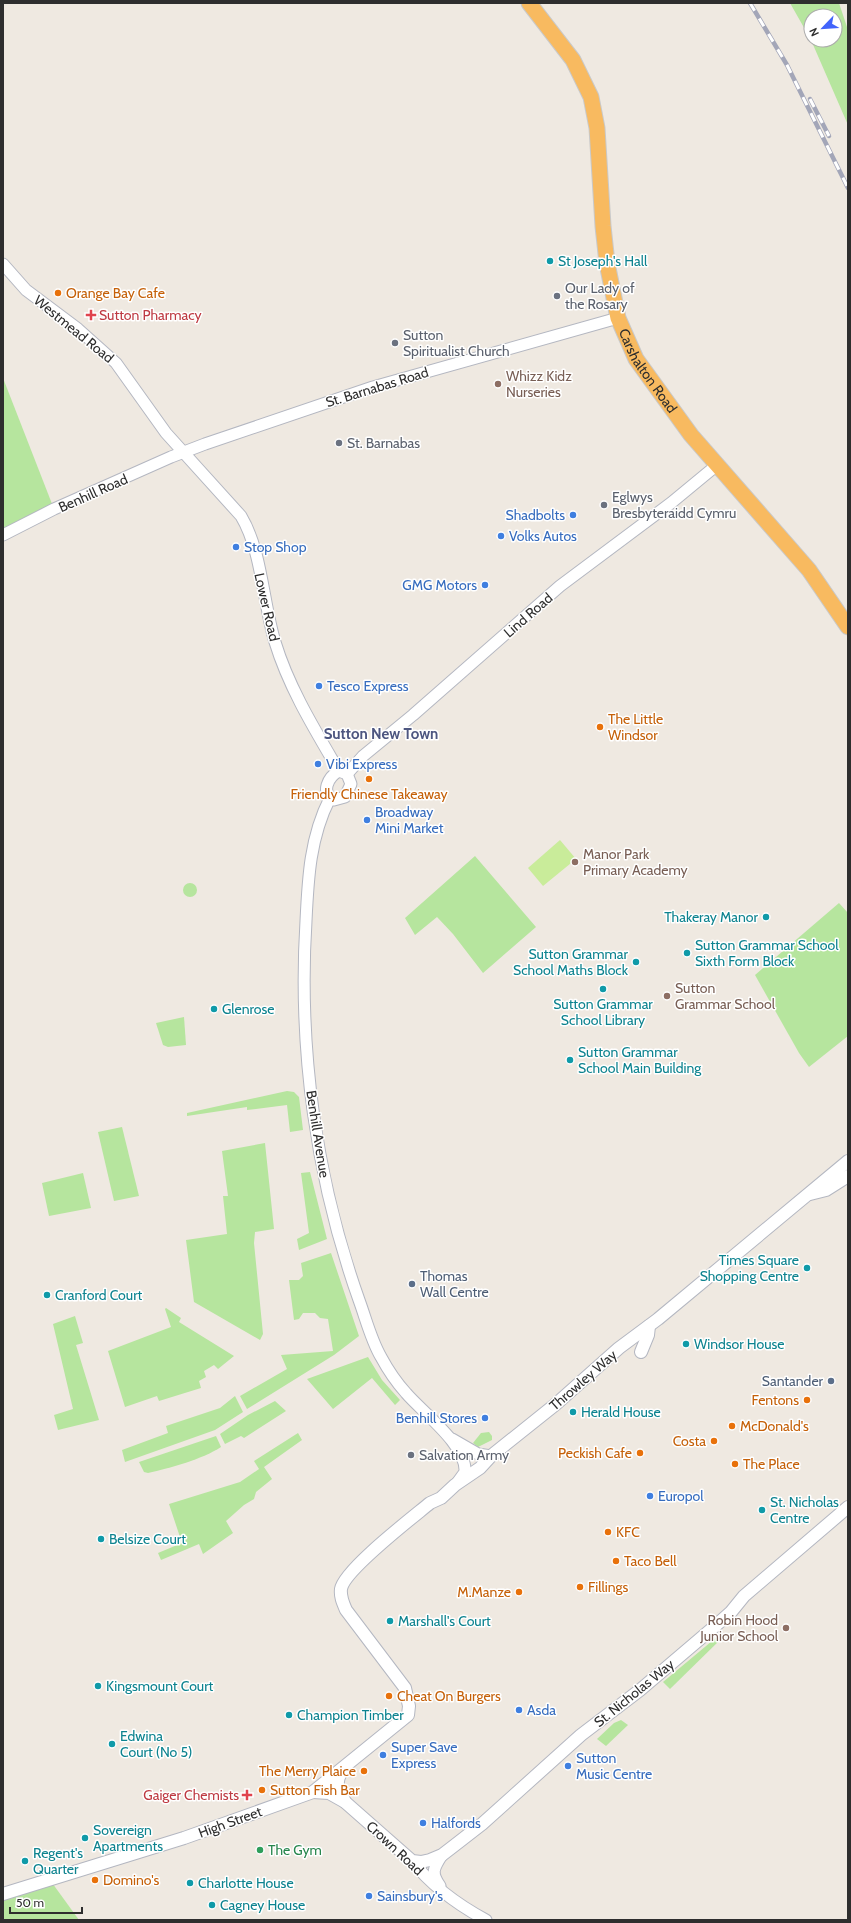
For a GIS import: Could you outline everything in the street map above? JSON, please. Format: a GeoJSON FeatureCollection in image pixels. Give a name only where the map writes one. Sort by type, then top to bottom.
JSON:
{"type":"FeatureCollection","features":[{"type":"Feature","properties":{"kind":"highway","name":"Carshalton Road"},"geometry":{"type":"LineString","coordinates":[[529,3],[573,60],[583,77],[593,103],[598,139],[603,226],[607,263],[618,318],[636,359],[687,430],[809,570],[848,627]]}},
{"type":"Feature","properties":{"kind":"main road","name":"Throwley Way"},"geometry":{"type":"LineString","coordinates":[[405,1688],[346,1610],[341,1598],[341,1589],[350,1573],[430,1503],[441,1498],[455,1485],[480,1468],[491,1456],[556,1404],[619,1348],[649,1326],[848,1161]]}},
{"type":"Feature","properties":{"kind":"main road"},"geometry":{"type":"LineString","coordinates":[[808,1194],[826,1190],[848,1176]]}},
{"type":"Feature","properties":{"kind":"main road"},"geometry":{"type":"LineString","coordinates":[[641,1352],[648,1335],[649,1326]]}},
{"type":"Feature","properties":{"kind":"main road","name":"St. Nicholas Way"},"geometry":{"type":"LineString","coordinates":[[412,1861],[421,1862],[442,1855],[482,1824],[581,1735],[640,1690],[714,1627],[731,1612],[744,1596],[848,1507]]}},
{"type":"Feature","properties":{"kind":"main road","name":"High Street"},"geometry":{"type":"LineString","coordinates":[[3,1894],[190,1836],[313,1792],[408,1715],[409,1706],[405,1688]]}},
{"type":"Feature","properties":{"kind":"main road","name":"Crown Road"},"geometry":{"type":"LineString","coordinates":[[345,1802],[337,1784],[338,1776],[347,1765]]}},
{"type":"Feature","properties":{"kind":"main road","name":"Crown Road"},"geometry":{"type":"LineString","coordinates":[[313,1792],[329,1793],[345,1802],[412,1861]]}},
{"type":"Feature","properties":{"kind":"street","name":"Westmead Road"},"geometry":{"type":"LineString","coordinates":[[3,264],[26,290],[78,328],[116,363],[166,433],[184,454]]}},
{"type":"Feature","properties":{"kind":"street","name":"St. Barnabas Road"},"geometry":{"type":"LineString","coordinates":[[184,454],[206,444],[360,392],[618,318]]}},
{"type":"Feature","properties":{"kind":"street","name":"Benhill Road"},"geometry":{"type":"LineString","coordinates":[[3,535],[54,509],[171,457],[184,454]]}},
{"type":"Feature","properties":{"kind":"street","name":"Lower Road"},"geometry":{"type":"LineString","coordinates":[[184,454],[241,516],[250,532],[272,631],[280,657],[295,691],[343,772]]}},
{"type":"Feature","properties":{"kind":"street","name":"Lind Road"},"geometry":{"type":"LineString","coordinates":[[343,772],[364,756],[560,586],[671,503],[717,465]]}},
{"type":"Feature","properties":{"kind":"street"},"geometry":{"type":"LineString","coordinates":[[343,772],[351,784],[345,797],[334,800],[330,798],[327,792],[329,778],[343,772]]}},
{"type":"Feature","properties":{"kind":"street","name":"Benhill Avenue"},"geometry":{"type":"LineString","coordinates":[[330,798],[315,836],[310,858],[304,946],[309,1076],[322,1166],[329,1200],[350,1272],[380,1355],[391,1374],[450,1438],[462,1455],[465,1464],[465,1472],[455,1485]]}},
{"type":"Feature","properties":{"kind":"street","name":"Benhill Avenue"},"geometry":{"type":"LineString","coordinates":[[450,1438],[478,1454],[491,1456]]}},
{"type":"Feature","properties":{"kind":"street","name":"Crown Road"},"geometry":{"type":"LineString","coordinates":[[442,1855],[434,1866],[434,1877],[445,1894]]}},
{"type":"Feature","properties":{"kind":"street","name":"Crown Road"},"geometry":{"type":"LineString","coordinates":[[412,1861],[422,1873],[445,1894],[486,1920]]}},
{"type":"Feature","properties":{"kind":"green space"},"geometry":{"type":"Polygon","coordinates":[[[790,3],[839,3],[841,8],[803,8],[803,26],[790,3]]]}},
{"type":"Feature","properties":{"kind":"green space"},"geometry":{"type":"Polygon","coordinates":[[[843,15],[848,30],[848,125],[814,48],[843,48],[843,15]]]}},
{"type":"Feature","properties":{"kind":"green space"},"geometry":{"type":"Polygon","coordinates":[[[3,378],[54,509],[3,535],[3,378]]]}},
{"type":"Feature","properties":{"kind":"green space"},"geometry":{"type":"Polygon","coordinates":[[[560,840],[576,859],[543,886],[528,868],[560,840]]]}},
{"type":"Feature","properties":{"kind":"green space"},"geometry":{"type":"Polygon","coordinates":[[[475,856],[536,927],[483,973],[453,934],[437,917],[415,935],[405,918],[475,856]]]}},
{"type":"Feature","properties":{"kind":"green space"},"geometry":{"type":"Polygon","coordinates":[[[187,883],[193,883],[197,887],[197,893],[193,897],[187,897],[183,893],[183,887],[187,883]]]}},
{"type":"Feature","properties":{"kind":"green space"},"geometry":{"type":"Polygon","coordinates":[[[839,903],[848,913],[848,1036],[809,1067],[799,1053],[755,975],[839,903]]]}},
{"type":"Feature","properties":{"kind":"green space"},"geometry":{"type":"Polygon","coordinates":[[[184,1017],[186,1045],[168,1047],[163,1045],[156,1023],[184,1017]]]}},
{"type":"Feature","properties":{"kind":"green space"},"geometry":{"type":"Polygon","coordinates":[[[287,1091],[294,1092],[299,1097],[303,1130],[290,1132],[287,1105],[247,1110],[247,1107],[187,1116],[187,1113],[287,1091]]]}},
{"type":"Feature","properties":{"kind":"green space"},"geometry":{"type":"Polygon","coordinates":[[[122,1127],[139,1196],[114,1201],[98,1132],[122,1127]]]}},
{"type":"Feature","properties":{"kind":"green space"},"geometry":{"type":"Polygon","coordinates":[[[265,1143],[274,1229],[255,1232],[254,1243],[263,1334],[260,1340],[194,1302],[186,1240],[227,1234],[223,1196],[228,1196],[222,1151],[265,1143]]]}},
{"type":"Feature","properties":{"kind":"green space"},"geometry":{"type":"Polygon","coordinates":[[[310,1172],[327,1239],[299,1250],[297,1239],[309,1233],[301,1173],[310,1172]]]}},
{"type":"Feature","properties":{"kind":"green space"},"geometry":{"type":"Polygon","coordinates":[[[83,1173],[91,1208],[49,1216],[42,1183],[83,1173]]]}},
{"type":"Feature","properties":{"kind":"green space"},"geometry":{"type":"Polygon","coordinates":[[[331,1253],[359,1336],[334,1355],[247,1409],[240,1396],[287,1369],[281,1355],[333,1351],[328,1319],[320,1318],[315,1313],[303,1313],[299,1319],[294,1320],[289,1280],[299,1280],[303,1276],[301,1263],[331,1253]]]}},
{"type":"Feature","properties":{"kind":"green space"},"geometry":{"type":"Polygon","coordinates":[[[166,1308],[181,1318],[179,1322],[234,1356],[218,1369],[214,1365],[204,1371],[206,1377],[199,1381],[201,1388],[159,1401],[157,1396],[125,1407],[108,1351],[171,1327],[165,1309],[166,1308]]]}},
{"type":"Feature","properties":{"kind":"green space"},"geometry":{"type":"Polygon","coordinates":[[[75,1316],[83,1343],[76,1345],[99,1420],[58,1430],[54,1415],[73,1409],[53,1324],[75,1316]]]}},
{"type":"Feature","properties":{"kind":"green space"},"geometry":{"type":"Polygon","coordinates":[[[368,1357],[382,1380],[400,1400],[395,1405],[372,1378],[333,1409],[307,1379],[368,1357]]]}},
{"type":"Feature","properties":{"kind":"green space"},"geometry":{"type":"Polygon","coordinates":[[[235,1396],[243,1412],[215,1430],[125,1462],[122,1450],[168,1433],[166,1426],[220,1408],[235,1396]]]}},
{"type":"Feature","properties":{"kind":"green space"},"geometry":{"type":"Polygon","coordinates":[[[275,1401],[286,1411],[244,1438],[241,1436],[225,1444],[220,1434],[248,1415],[275,1401]]]}},
{"type":"Feature","properties":{"kind":"green space"},"geometry":{"type":"Polygon","coordinates":[[[489,1432],[492,1436],[492,1440],[478,1447],[473,1443],[481,1433],[489,1432]]]}},
{"type":"Feature","properties":{"kind":"green space"},"geometry":{"type":"Polygon","coordinates":[[[298,1433],[302,1440],[264,1467],[272,1479],[256,1492],[254,1499],[244,1505],[226,1521],[233,1533],[203,1554],[199,1544],[161,1560],[158,1553],[182,1543],[169,1504],[240,1482],[259,1469],[254,1461],[298,1433]]]}},
{"type":"Feature","properties":{"kind":"green space"},"geometry":{"type":"Polygon","coordinates":[[[216,1436],[221,1447],[186,1463],[148,1473],[144,1472],[139,1462],[216,1436]]]}},
{"type":"Feature","properties":{"kind":"green space"},"geometry":{"type":"Polygon","coordinates":[[[718,1636],[721,1639],[670,1689],[663,1682],[718,1636]]]}},
{"type":"Feature","properties":{"kind":"green space"},"geometry":{"type":"Polygon","coordinates":[[[621,1720],[628,1725],[606,1746],[597,1739],[614,1723],[621,1720]]]}},
{"type":"Feature","properties":{"kind":"green space"},"geometry":{"type":"Polygon","coordinates":[[[50,1880],[79,1920],[3,1920],[3,1892],[50,1880]]]}},
{"type":"Feature","properties":{"kind":"railway"},"geometry":{"type":"LineString","coordinates":[[750,3],[787,65],[848,188]]}},
{"type":"Feature","properties":{"kind":"railway"},"geometry":{"type":"LineString","coordinates":[[810,99],[829,136]]}},
{"type":"Feature","properties":{"kind":"place","name":"St Joseph's Hall"},"geometry":{"type":"Point","coordinates":[550,261]}},
{"type":"Feature","properties":{"kind":"place","name":"Orange Bay Cafe"},"geometry":{"type":"Point","coordinates":[58,293]}},
{"type":"Feature","properties":{"kind":"place","name":"Our Lady of the Rosary"},"geometry":{"type":"Point","coordinates":[557,296]}},
{"type":"Feature","properties":{"kind":"place","name":"Sutton Pharmacy"},"geometry":{"type":"Point","coordinates":[91,315]}},
{"type":"Feature","properties":{"kind":"place","name":"Sutton Spiritualist Church"},"geometry":{"type":"Point","coordinates":[395,343]}},
{"type":"Feature","properties":{"kind":"place","name":"Whizz Kidz Nurseries"},"geometry":{"type":"Point","coordinates":[498,384]}},
{"type":"Feature","properties":{"kind":"place","name":"St. Barnabas"},"geometry":{"type":"Point","coordinates":[339,443]}},
{"type":"Feature","properties":{"kind":"place","name":"Eglwys Bresbyteraidd Cymru"},"geometry":{"type":"Point","coordinates":[604,505]}},
{"type":"Feature","properties":{"kind":"place","name":"Shadbolts"},"geometry":{"type":"Point","coordinates":[573,515]}},
{"type":"Feature","properties":{"kind":"place","name":"Volks Autos"},"geometry":{"type":"Point","coordinates":[501,536]}},
{"type":"Feature","properties":{"kind":"place","name":"Stop Shop"},"geometry":{"type":"Point","coordinates":[236,547]}},
{"type":"Feature","properties":{"kind":"place","name":"GMG Motors"},"geometry":{"type":"Point","coordinates":[485,585]}},
{"type":"Feature","properties":{"kind":"place","name":"Tesco Express"},"geometry":{"type":"Point","coordinates":[319,686]}},
{"type":"Feature","properties":{"kind":"place","name":"The Little Windsor"},"geometry":{"type":"Point","coordinates":[600,727]}},
{"type":"Feature","properties":{"kind":"place","name":"Vibi Express"},"geometry":{"type":"Point","coordinates":[318,764]}},
{"type":"Feature","properties":{"kind":"place","name":"Friendly Chinese Takeaway"},"geometry":{"type":"Point","coordinates":[369,779]}},
{"type":"Feature","properties":{"kind":"place","name":"Broadway Mini Market"},"geometry":{"type":"Point","coordinates":[367,820]}},
{"type":"Feature","properties":{"kind":"place","name":"Manor Park Primary Academy"},"geometry":{"type":"Point","coordinates":[575,862]}},
{"type":"Feature","properties":{"kind":"place","name":"Thakeray Manor"},"geometry":{"type":"Point","coordinates":[766,917]}},
{"type":"Feature","properties":{"kind":"place","name":"Sutton Grammar School Sixth Form Block"},"geometry":{"type":"Point","coordinates":[687,953]}},
{"type":"Feature","properties":{"kind":"place","name":"Sutton Grammar School Maths Block"},"geometry":{"type":"Point","coordinates":[636,962]}},
{"type":"Feature","properties":{"kind":"place","name":"Sutton Grammar School Library"},"geometry":{"type":"Point","coordinates":[603,989]}},
{"type":"Feature","properties":{"kind":"place","name":"Sutton Grammar School"},"geometry":{"type":"Point","coordinates":[667,996]}},
{"type":"Feature","properties":{"kind":"place","name":"Glenrose"},"geometry":{"type":"Point","coordinates":[214,1009]}},
{"type":"Feature","properties":{"kind":"place","name":"Sutton Grammar School Main Building"},"geometry":{"type":"Point","coordinates":[570,1060]}},
{"type":"Feature","properties":{"kind":"place","name":"Times Square Shopping Centre"},"geometry":{"type":"Point","coordinates":[807,1268]}},
{"type":"Feature","properties":{"kind":"place","name":"Thomas Wall Centre"},"geometry":{"type":"Point","coordinates":[412,1284]}},
{"type":"Feature","properties":{"kind":"place","name":"Cranford Court"},"geometry":{"type":"Point","coordinates":[47,1295]}},
{"type":"Feature","properties":{"kind":"place","name":"Windsor House"},"geometry":{"type":"Point","coordinates":[686,1344]}},
{"type":"Feature","properties":{"kind":"place","name":"Santander"},"geometry":{"type":"Point","coordinates":[831,1381]}},
{"type":"Feature","properties":{"kind":"place","name":"Fentons"},"geometry":{"type":"Point","coordinates":[807,1400]}},
{"type":"Feature","properties":{"kind":"place","name":"Herald House"},"geometry":{"type":"Point","coordinates":[573,1412]}},
{"type":"Feature","properties":{"kind":"place","name":"Benhill Stores"},"geometry":{"type":"Point","coordinates":[485,1418]}},
{"type":"Feature","properties":{"kind":"place","name":"McDonald's"},"geometry":{"type":"Point","coordinates":[732,1426]}},
{"type":"Feature","properties":{"kind":"place","name":"Costa"},"geometry":{"type":"Point","coordinates":[714,1441]}},
{"type":"Feature","properties":{"kind":"place","name":"Peckish Cafe"},"geometry":{"type":"Point","coordinates":[640,1453]}},
{"type":"Feature","properties":{"kind":"place","name":"Salvation Army"},"geometry":{"type":"Point","coordinates":[411,1455]}},
{"type":"Feature","properties":{"kind":"place","name":"The Place"},"geometry":{"type":"Point","coordinates":[735,1464]}},
{"type":"Feature","properties":{"kind":"place","name":"Europol"},"geometry":{"type":"Point","coordinates":[650,1496]}},
{"type":"Feature","properties":{"kind":"place","name":"St. Nicholas Centre"},"geometry":{"type":"Point","coordinates":[762,1510]}},
{"type":"Feature","properties":{"kind":"place","name":"KFC"},"geometry":{"type":"Point","coordinates":[608,1532]}},
{"type":"Feature","properties":{"kind":"place","name":"Belsize Court"},"geometry":{"type":"Point","coordinates":[101,1539]}},
{"type":"Feature","properties":{"kind":"place","name":"Taco Bell"},"geometry":{"type":"Point","coordinates":[616,1561]}},
{"type":"Feature","properties":{"kind":"place","name":"Fillings"},"geometry":{"type":"Point","coordinates":[580,1587]}},
{"type":"Feature","properties":{"kind":"place","name":"M.Manze"},"geometry":{"type":"Point","coordinates":[519,1592]}},
{"type":"Feature","properties":{"kind":"place","name":"Marshall's Court"},"geometry":{"type":"Point","coordinates":[390,1621]}},
{"type":"Feature","properties":{"kind":"place","name":"Robin Hood Junior School"},"geometry":{"type":"Point","coordinates":[786,1628]}},
{"type":"Feature","properties":{"kind":"place","name":"Kingsmount Court"},"geometry":{"type":"Point","coordinates":[98,1686]}},
{"type":"Feature","properties":{"kind":"place","name":"Cheat On Burgers"},"geometry":{"type":"Point","coordinates":[389,1696]}},
{"type":"Feature","properties":{"kind":"place","name":"Asda"},"geometry":{"type":"Point","coordinates":[519,1710]}},
{"type":"Feature","properties":{"kind":"place","name":"Champion Timber"},"geometry":{"type":"Point","coordinates":[289,1715]}},
{"type":"Feature","properties":{"kind":"place","name":"Edwina Court (No 5)"},"geometry":{"type":"Point","coordinates":[112,1744]}},
{"type":"Feature","properties":{"kind":"place","name":"Super Save Express"},"geometry":{"type":"Point","coordinates":[383,1755]}},
{"type":"Feature","properties":{"kind":"place","name":"Sutton Music Centre"},"geometry":{"type":"Point","coordinates":[568,1766]}},
{"type":"Feature","properties":{"kind":"place","name":"The Merry Plaice"},"geometry":{"type":"Point","coordinates":[364,1771]}},
{"type":"Feature","properties":{"kind":"place","name":"Sutton Fish Bar"},"geometry":{"type":"Point","coordinates":[262,1790]}},
{"type":"Feature","properties":{"kind":"place","name":"Gaiger Chemists"},"geometry":{"type":"Point","coordinates":[247,1795]}},
{"type":"Feature","properties":{"kind":"place","name":"Halfords"},"geometry":{"type":"Point","coordinates":[423,1823]}},
{"type":"Feature","properties":{"kind":"place","name":"Sovereign Apartments"},"geometry":{"type":"Point","coordinates":[85,1838]}},
{"type":"Feature","properties":{"kind":"place","name":"The Gym"},"geometry":{"type":"Point","coordinates":[260,1850]}},
{"type":"Feature","properties":{"kind":"place","name":"Regent's Quarter"},"geometry":{"type":"Point","coordinates":[25,1861]}},
{"type":"Feature","properties":{"kind":"place","name":"Domino's"},"geometry":{"type":"Point","coordinates":[95,1880]}},
{"type":"Feature","properties":{"kind":"place","name":"Charlotte House"},"geometry":{"type":"Point","coordinates":[190,1883]}},
{"type":"Feature","properties":{"kind":"place","name":"Sainsbury's"},"geometry":{"type":"Point","coordinates":[369,1896]}},
{"type":"Feature","properties":{"kind":"place","name":"Cagney House"},"geometry":{"type":"Point","coordinates":[212,1905]}},
{"type":"Feature","properties":{"kind":"district","name":"Sutton New Town"},"geometry":{"type":"Point","coordinates":[381,734]}}]}
